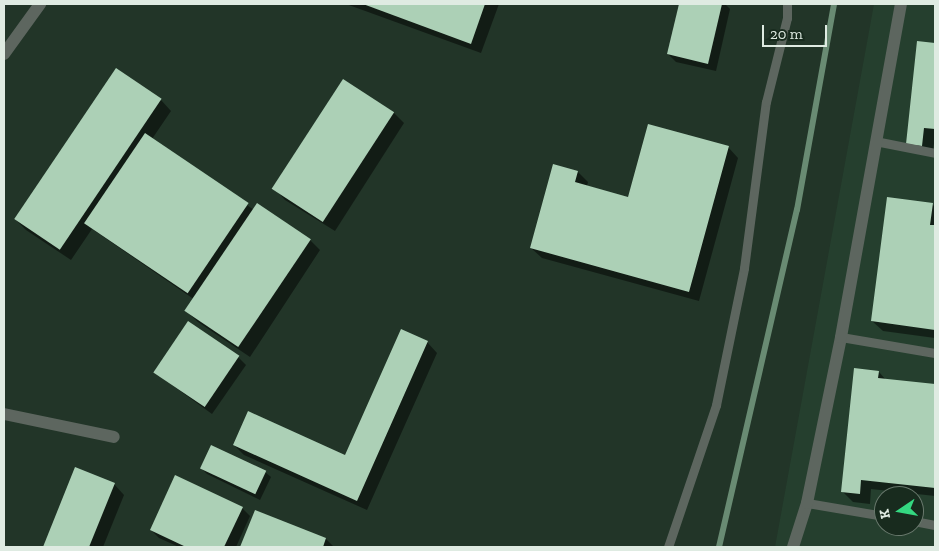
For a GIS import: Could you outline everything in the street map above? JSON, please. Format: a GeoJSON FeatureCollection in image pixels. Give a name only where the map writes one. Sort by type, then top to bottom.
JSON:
{"type":"FeatureCollection","features":[{"type":"Feature","properties":{"kind":"street"},"geometry":{"type":"LineString","coordinates":[[4,54],[40,4]]}},
{"type":"Feature","properties":{"kind":"street"},"geometry":{"type":"LineString","coordinates":[[793,547],[807,503],[841,337],[901,4]]}},
{"type":"Feature","properties":{"kind":"street"},"geometry":{"type":"LineString","coordinates":[[4,414],[114,437]]}},
{"type":"Feature","properties":{"kind":"lane"},"geometry":{"type":"LineString","coordinates":[[668,547],[716,405],[744,268],[766,102],[787,18],[787,4]]}},
{"type":"Feature","properties":{"kind":"lane"},"geometry":{"type":"LineString","coordinates":[[875,142],[935,153]]}},
{"type":"Feature","properties":{"kind":"lane"},"geometry":{"type":"LineString","coordinates":[[841,337],[935,354]]}},
{"type":"Feature","properties":{"kind":"lane"},"geometry":{"type":"LineString","coordinates":[[807,503],[874,514]]}},
{"type":"Feature","properties":{"kind":"shaded area"},"geometry":{"type":"Polygon","coordinates":[[[874,4],[935,4],[935,547],[775,547],[874,4]]]}},
{"type":"Feature","properties":{"kind":"building"},"geometry":{"type":"Polygon","coordinates":[[[363,4],[485,4],[471,44],[363,4]]]}},
{"type":"Feature","properties":{"kind":"building"},"geometry":{"type":"Polygon","coordinates":[[[679,4],[722,4],[708,64],[667,54],[679,4]]]}},
{"type":"Feature","properties":{"kind":"building"},"geometry":{"type":"Polygon","coordinates":[[[917,41],[935,43],[935,129],[924,128],[922,146],[906,144],[917,41]]]}},
{"type":"Feature","properties":{"kind":"building"},"geometry":{"type":"Polygon","coordinates":[[[116,68],[162,99],[60,250],[14,219],[116,68]]]}},
{"type":"Feature","properties":{"kind":"building"},"geometry":{"type":"Polygon","coordinates":[[[343,79],[394,112],[323,222],[272,189],[343,79]]]}},
{"type":"Feature","properties":{"kind":"building"},"geometry":{"type":"Polygon","coordinates":[[[648,124],[729,146],[689,292],[530,248],[553,164],[578,171],[575,182],[628,197],[648,124]]]}},
{"type":"Feature","properties":{"kind":"building"},"geometry":{"type":"Polygon","coordinates":[[[145,133],[249,203],[188,293],[84,223],[145,133]]]}},
{"type":"Feature","properties":{"kind":"building"},"geometry":{"type":"Polygon","coordinates":[[[887,197],[933,203],[930,225],[935,225],[935,330],[871,321],[887,197]]]}},
{"type":"Feature","properties":{"kind":"building"},"geometry":{"type":"Polygon","coordinates":[[[257,203],[311,239],[238,347],[184,311],[257,203]]]}},
{"type":"Feature","properties":{"kind":"building"},"geometry":{"type":"Polygon","coordinates":[[[188,321],[239,356],[205,407],[153,372],[188,321]]]}},
{"type":"Feature","properties":{"kind":"building"},"geometry":{"type":"Polygon","coordinates":[[[401,329],[428,341],[357,501],[233,445],[248,411],[345,455],[401,329]]]}},
{"type":"Feature","properties":{"kind":"building"},"geometry":{"type":"Polygon","coordinates":[[[854,368],[879,371],[878,378],[935,384],[935,488],[861,480],[860,494],[841,492],[854,368]]]}},
{"type":"Feature","properties":{"kind":"building"},"geometry":{"type":"Polygon","coordinates":[[[211,445],[266,471],[255,494],[200,469],[211,445]]]}},
{"type":"Feature","properties":{"kind":"building"},"geometry":{"type":"Polygon","coordinates":[[[75,467],[115,483],[89,547],[43,547],[75,467]]]}},
{"type":"Feature","properties":{"kind":"building"},"geometry":{"type":"Polygon","coordinates":[[[175,475],[243,507],[224,547],[186,547],[150,530],[175,475]]]}},
{"type":"Feature","properties":{"kind":"building"},"geometry":{"type":"Polygon","coordinates":[[[255,510],[326,538],[323,547],[240,547],[255,510]]]}},
{"type":"Feature","properties":{"kind":"waterway"},"geometry":{"type":"LineString","coordinates":[[719,547],[797,210],[834,4]]}}]}
